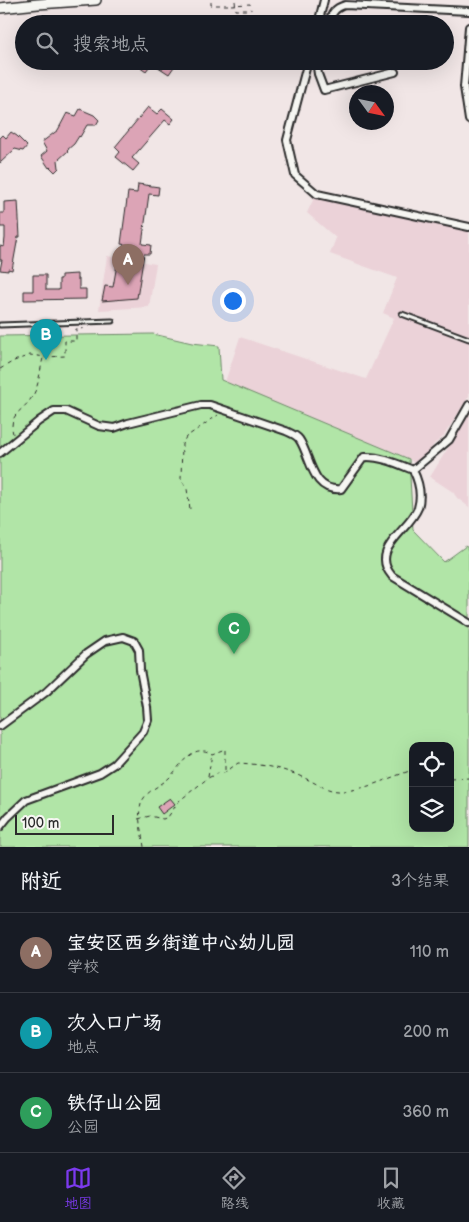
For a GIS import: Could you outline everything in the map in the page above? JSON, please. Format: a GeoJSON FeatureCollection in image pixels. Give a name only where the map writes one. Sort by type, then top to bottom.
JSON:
{"type":"FeatureCollection","features":[{"type":"Feature","properties":{"kind":"main road"},"geometry":{"type":"LineString","coordinates":[[0,8],[96,0]]}},
{"type":"Feature","properties":{"kind":"street"},"geometry":{"type":"LineString","coordinates":[[320,15],[324,0]]}},
{"type":"Feature","properties":{"kind":"street"},"geometry":{"type":"LineString","coordinates":[[332,15],[338,7],[345,5],[469,11]]}},
{"type":"Feature","properties":{"kind":"street"},"geometry":{"type":"LineString","coordinates":[[469,27],[466,88],[469,120]]}},
{"type":"Feature","properties":{"kind":"street"},"geometry":{"type":"LineString","coordinates":[[306,70],[287,140],[295,175],[317,194],[469,227]]}},
{"type":"Feature","properties":{"kind":"street"},"geometry":{"type":"LineString","coordinates":[[317,70],[324,90],[395,72]]}},
{"type":"Feature","properties":{"kind":"street"},"geometry":{"type":"LineString","coordinates":[[0,453],[49,414],[60,410],[99,426],[114,428],[210,404],[286,431],[297,437],[305,449],[312,470],[321,483],[333,490],[340,488],[364,457],[372,456],[413,470],[418,481],[420,494],[418,508],[387,549],[384,560],[386,568],[392,576],[469,623]]}},
{"type":"Feature","properties":{"kind":"street"},"geometry":{"type":"LineString","coordinates":[[413,470],[449,440],[469,405]]}},
{"type":"Feature","properties":{"kind":"street"},"geometry":{"type":"LineString","coordinates":[[0,726],[46,692],[86,654],[105,641],[123,637],[134,641],[139,650],[140,670],[147,707],[148,720],[143,732],[114,764],[100,773],[26,800],[0,827]]}},
{"type":"Feature","properties":{"kind":"lane"},"geometry":{"type":"LineString","coordinates":[[402,314],[469,339]]}},
{"type":"Feature","properties":{"kind":"lane"},"geometry":{"type":"LineString","coordinates":[[0,325],[112,321]]}},
{"type":"Feature","properties":{"kind":"path"},"geometry":{"type":"LineString","coordinates":[[211,2],[211,5],[231,5],[250,4],[250,10],[236,10],[235,1]]}},
{"type":"Feature","properties":{"kind":"path"},"geometry":{"type":"LineString","coordinates":[[0,369],[30,355],[44,357],[65,356],[65,341],[76,341],[76,329],[83,329],[83,322]]}},
{"type":"Feature","properties":{"kind":"path"},"geometry":{"type":"LineString","coordinates":[[16,440],[12,432],[13,419],[16,413],[33,396],[44,357]]}},
{"type":"Feature","properties":{"kind":"path"},"geometry":{"type":"LineString","coordinates":[[190,509],[187,489],[181,479],[182,444],[186,437],[212,420],[224,409]]}},
{"type":"Feature","properties":{"kind":"path"},"geometry":{"type":"LineString","coordinates":[[144,847],[138,819],[144,798],[150,791],[170,777],[181,762],[192,753],[206,751],[212,754],[225,749],[224,772]]}},
{"type":"Feature","properties":{"kind":"path"},"geometry":{"type":"LineString","coordinates":[[208,778],[212,754]]}},
{"type":"Feature","properties":{"kind":"path"},"geometry":{"type":"LineString","coordinates":[[138,819],[150,816],[163,819],[168,817],[179,801],[208,778],[224,772],[238,763],[256,764],[281,770],[302,776],[323,788],[340,791],[382,782],[409,771]]}},
{"type":"Feature","properties":{"kind":"path"},"geometry":{"type":"LineString","coordinates":[[454,779],[469,778]]}},
{"type":"Feature","properties":{"kind":"shaded area"},"geometry":{"type":"Polygon","coordinates":[[[315,196],[469,231],[469,396],[443,437],[434,444],[420,467],[409,459],[225,382],[240,337],[366,379],[394,318],[383,313],[397,278],[330,254],[336,238],[307,213],[315,196]]]}},
{"type":"Feature","properties":{"kind":"shaded area"},"geometry":{"type":"Polygon","coordinates":[[[107,256],[156,264],[149,307],[99,310],[107,256]]]}},
{"type":"Feature","properties":{"kind":"shaded area"},"geometry":{"type":"Polygon","coordinates":[[[469,414],[469,507],[457,498],[453,492],[430,477],[469,414]]]}},
{"type":"Feature","properties":{"kind":"green space"},"geometry":{"type":"Polygon","coordinates":[[[153,334],[192,343],[219,346],[221,380],[409,459],[413,530],[444,562],[466,546],[469,552],[469,847],[0,847],[0,336],[153,334]]]}},
{"type":"Feature","properties":{"kind":"building"},"geometry":{"type":"Polygon","coordinates":[[[163,70],[172,70],[169,74],[163,70]]]}},
{"type":"Feature","properties":{"kind":"building"},"geometry":{"type":"Polygon","coordinates":[[[148,107],[157,114],[162,109],[174,119],[170,124],[165,120],[132,158],[139,164],[133,171],[116,157],[120,152],[115,147],[148,107]]]}},
{"type":"Feature","properties":{"kind":"building"},"geometry":{"type":"Polygon","coordinates":[[[80,109],[94,115],[99,120],[96,125],[87,125],[80,137],[58,160],[59,168],[55,172],[49,168],[41,156],[47,151],[42,142],[58,130],[67,113],[76,116],[80,109]]]}},
{"type":"Feature","properties":{"kind":"building"},"geometry":{"type":"Polygon","coordinates":[[[11,132],[27,146],[23,151],[15,149],[0,163],[0,138],[3,135],[6,138],[11,132]]]}},
{"type":"Feature","properties":{"kind":"building"},"geometry":{"type":"Polygon","coordinates":[[[138,184],[159,187],[158,195],[149,194],[142,244],[151,245],[150,254],[144,254],[137,298],[102,301],[105,286],[113,287],[118,259],[126,260],[128,245],[121,244],[128,192],[137,193],[138,184]]]}},
{"type":"Feature","properties":{"kind":"building"},"geometry":{"type":"Polygon","coordinates":[[[18,201],[20,237],[18,237],[12,270],[0,270],[2,260],[0,260],[0,246],[4,247],[5,227],[0,227],[0,213],[4,213],[4,202],[18,201]]]}},
{"type":"Feature","properties":{"kind":"building"},"geometry":{"type":"Polygon","coordinates":[[[77,274],[79,289],[86,289],[86,299],[24,300],[24,291],[33,291],[33,275],[46,275],[46,290],[59,290],[61,275],[77,274]]]}},
{"type":"Feature","properties":{"kind":"building"},"geometry":{"type":"Polygon","coordinates":[[[170,798],[175,804],[162,814],[157,807],[170,798]]]}},
{"type":"Feature","properties":{"kind":"place","name":"宝安区西乡街道中心幼儿园"},"geometry":{"type":"Point","coordinates":[128,285]}},
{"type":"Feature","properties":{"kind":"place","name":"次入口广场"},"geometry":{"type":"Point","coordinates":[46,360]}},
{"type":"Feature","properties":{"kind":"place","name":"铁仔山公园"},"geometry":{"type":"Point","coordinates":[234,654]}}]}
